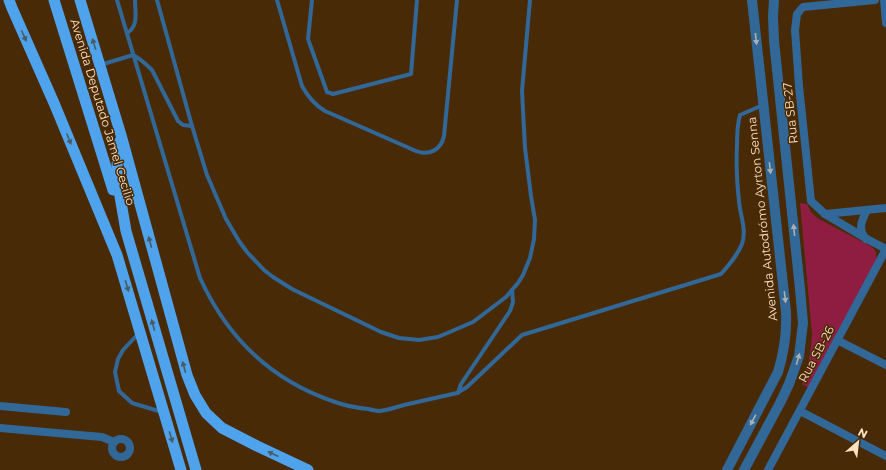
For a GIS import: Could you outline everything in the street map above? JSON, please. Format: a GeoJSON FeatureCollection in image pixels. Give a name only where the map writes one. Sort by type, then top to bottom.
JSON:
{"type":"FeatureCollection","features":[{"type":"Feature","properties":{"kind":"highway"},"geometry":{"type":"LineString","coordinates":[[9,0],[54,103],[117,255],[181,470]]}},
{"type":"Feature","properties":{"kind":"highway","name":"Avenida Deputado Jamel Cecilio"},"geometry":{"type":"LineString","coordinates":[[54,0],[126,231]]}},
{"type":"Feature","properties":{"kind":"highway"},"geometry":{"type":"LineString","coordinates":[[80,0],[121,135],[186,375],[195,395],[206,413],[222,428],[308,470]]}},
{"type":"Feature","properties":{"kind":"highway"},"geometry":{"type":"LineString","coordinates":[[121,135],[117,165],[117,179],[126,231],[196,470]]}},
{"type":"Feature","properties":{"kind":"street","name":"Avenida Autodrómo Ayrton Senna"},"geometry":{"type":"LineString","coordinates":[[727,470],[778,372],[787,329],[752,0]]}},
{"type":"Feature","properties":{"kind":"street"},"geometry":{"type":"LineString","coordinates":[[744,470],[789,384],[799,356],[802,339],[800,289],[774,41],[774,0]]}},
{"type":"Feature","properties":{"kind":"street","name":"Rua SB-27"},"geometry":{"type":"LineString","coordinates":[[875,0],[803,7],[797,14],[795,30],[799,86],[811,201],[825,214],[886,249]]}},
{"type":"Feature","properties":{"kind":"street"},"geometry":{"type":"LineString","coordinates":[[884,0],[886,23]]}},
{"type":"Feature","properties":{"kind":"street"},"geometry":{"type":"LineString","coordinates":[[825,214],[886,208]]}},
{"type":"Feature","properties":{"kind":"street"},"geometry":{"type":"LineString","coordinates":[[867,210],[862,220],[861,229],[862,234],[867,239]]}},
{"type":"Feature","properties":{"kind":"street","name":"Rua SB-26"},"geometry":{"type":"LineString","coordinates":[[768,470],[886,249]]}},
{"type":"Feature","properties":{"kind":"street"},"geometry":{"type":"LineString","coordinates":[[838,340],[886,365]]}},
{"type":"Feature","properties":{"kind":"street"},"geometry":{"type":"LineString","coordinates":[[0,406],[66,412]]}},
{"type":"Feature","properties":{"kind":"street"},"geometry":{"type":"LineString","coordinates":[[800,411],[886,456]]}},
{"type":"Feature","properties":{"kind":"street"},"geometry":{"type":"LineString","coordinates":[[0,428],[102,437],[114,442]]}},
{"type":"Feature","properties":{"kind":"lane"},"geometry":{"type":"LineString","coordinates":[[117,0],[200,278],[214,306],[227,325],[264,363],[288,380],[312,393],[325,399],[352,407],[379,411],[458,393],[467,388],[522,335],[721,274],[735,257],[742,243],[744,232],[739,202],[736,160],[740,115],[763,105]]}},
{"type":"Feature","properties":{"kind":"lane"},"geometry":{"type":"LineString","coordinates":[[126,33],[133,28],[135,22],[135,0]]}},
{"type":"Feature","properties":{"kind":"lane"},"geometry":{"type":"LineString","coordinates":[[158,0],[192,126],[207,175],[226,219],[239,241],[256,262],[273,277],[292,289],[390,336],[419,340],[438,337],[473,322],[506,297],[520,279],[532,249],[535,220],[530,196],[522,110],[522,92],[530,0]]}},
{"type":"Feature","properties":{"kind":"lane"},"geometry":{"type":"LineString","coordinates":[[277,0],[302,86],[305,93],[314,103],[325,111],[416,151],[429,153],[436,150],[442,144],[444,136],[457,0]]}},
{"type":"Feature","properties":{"kind":"lane"},"geometry":{"type":"LineString","coordinates":[[312,0],[308,39],[327,92],[333,94],[411,74],[417,0]]}},
{"type":"Feature","properties":{"kind":"lane"},"geometry":{"type":"LineString","coordinates":[[100,65],[133,55]]}},
{"type":"Feature","properties":{"kind":"lane"},"geometry":{"type":"LineString","coordinates":[[133,55],[152,70],[178,121],[183,125],[192,126]]}},
{"type":"Feature","properties":{"kind":"lane"},"geometry":{"type":"LineString","coordinates":[[458,393],[461,384],[510,311],[513,302],[512,290]]}},
{"type":"Feature","properties":{"kind":"lane"},"geometry":{"type":"LineString","coordinates":[[141,332],[123,350],[118,359],[115,372],[119,391],[132,403],[165,413]]}},
{"type":"Feature","properties":{"kind":"shaded area"},"geometry":{"type":"Polygon","coordinates":[[[800,203],[807,204],[811,212],[817,218],[872,247],[876,256],[876,260],[809,388],[802,384],[809,360],[812,334],[800,203]]]}}]}
